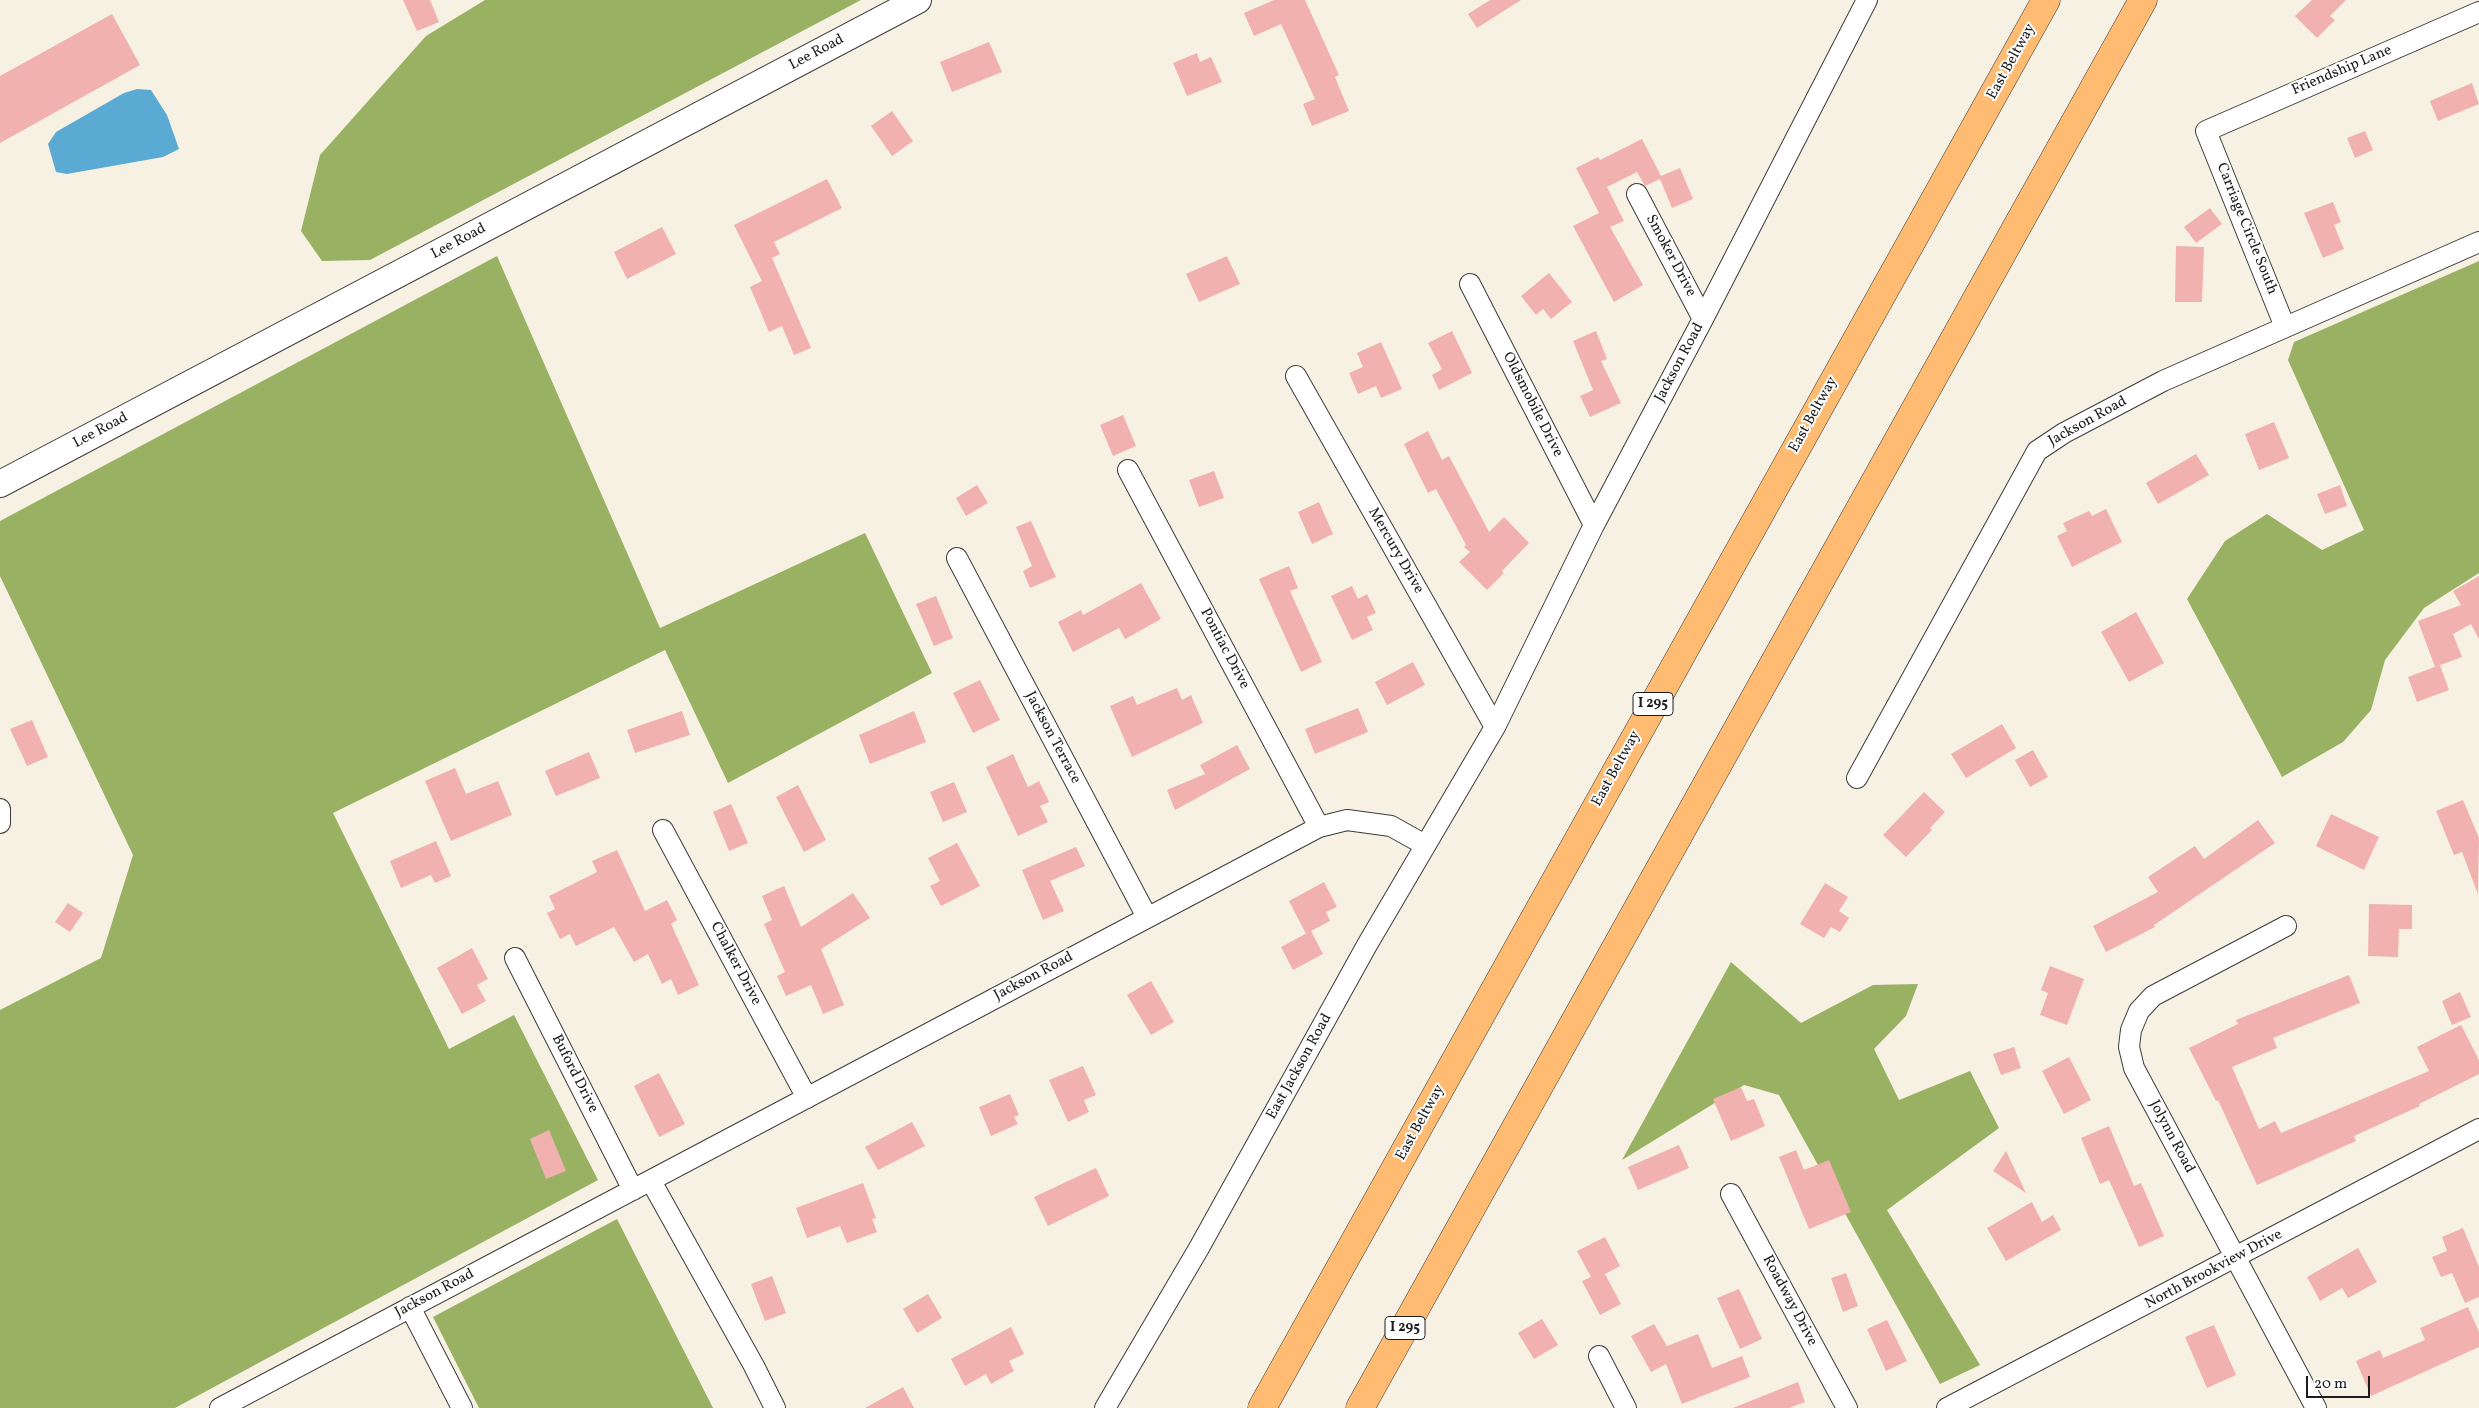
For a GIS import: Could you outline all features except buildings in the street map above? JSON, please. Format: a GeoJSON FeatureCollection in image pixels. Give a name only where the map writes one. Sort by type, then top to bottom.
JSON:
{"type":"FeatureCollection","features":[{"type":"Feature","properties":{"kind":"highway","name":"East Beltway"},"geometry":{"type":"LineString","coordinates":[[1262,1408],[2046,0]]}},
{"type":"Feature","properties":{"kind":"highway","name":"I 295"},"geometry":{"type":"LineString","coordinates":[[1360,1408],[2143,0]]}},
{"type":"Feature","properties":{"kind":"street","name":"Lee Road"},"geometry":{"type":"LineString","coordinates":[[0,484],[918,0]]}},
{"type":"Feature","properties":{"kind":"street","name":"Jackson Road"},"geometry":{"type":"LineString","coordinates":[[1495,727],[1594,526],[1867,0]]}},
{"type":"Feature","properties":{"kind":"street","name":"Friendship Lane"},"geometry":{"type":"LineString","coordinates":[[2206,131],[2479,12]]}},
{"type":"Feature","properties":{"kind":"street","name":"Carriage Circle South"},"geometry":{"type":"LineString","coordinates":[[2206,131],[2286,327]]}},
{"type":"Feature","properties":{"kind":"street","name":"Smoker Drive"},"geometry":{"type":"LineString","coordinates":[[1637,194],[1703,319]]}},
{"type":"Feature","properties":{"kind":"street","name":"Jackson Road"},"geometry":{"type":"LineString","coordinates":[[1857,778],[2037,451],[2064,433],[2163,381],[2479,242]]}},
{"type":"Feature","properties":{"kind":"street","name":"Oldsmobile Drive"},"geometry":{"type":"LineString","coordinates":[[1470,284],[1594,526]]}},
{"type":"Feature","properties":{"kind":"street","name":"Mercury Drive"},"geometry":{"type":"LineString","coordinates":[[1296,376],[1495,727]]}},
{"type":"Feature","properties":{"kind":"street","name":"Pontiac Drive"},"geometry":{"type":"LineString","coordinates":[[1128,470],[1320,827]]}},
{"type":"Feature","properties":{"kind":"street","name":"Jackson Terrace"},"geometry":{"type":"LineString","coordinates":[[957,558],[1147,917]]}},
{"type":"Feature","properties":{"kind":"street","name":"East Jackson Road"},"geometry":{"type":"LineString","coordinates":[[1105,1408],[1199,1248],[1367,945],[1495,727]]}},
{"type":"Feature","properties":{"kind":"street"},"geometry":{"type":"LineString","coordinates":[[0,810],[0,823]]}},
{"type":"Feature","properties":{"kind":"street","name":"Jackson Road"},"geometry":{"type":"LineString","coordinates":[[220,1408],[1320,827],[1347,820],[1391,826],[1425,845]]}},
{"type":"Feature","properties":{"kind":"street","name":"Chalker Drive"},"geometry":{"type":"LineString","coordinates":[[663,830],[807,1098]]}},
{"type":"Feature","properties":{"kind":"street","name":"Jolynn Road"},"geometry":{"type":"LineString","coordinates":[[2286,926],[2154,996],[2139,1011],[2131,1030],[2129,1046],[2134,1068],[2316,1408]]}},
{"type":"Feature","properties":{"kind":"street","name":"Buford Drive"},"geometry":{"type":"LineString","coordinates":[[515,958],[633,1190]]}},
{"type":"Feature","properties":{"kind":"street","name":"North Brookview Drive"},"geometry":{"type":"LineString","coordinates":[[1947,1408],[2237,1258],[2479,1129]]}},
{"type":"Feature","properties":{"kind":"street"},"geometry":{"type":"LineString","coordinates":[[651,1181],[754,1366],[774,1408]]}},
{"type":"Feature","properties":{"kind":"street","name":"Roadway Drive"},"geometry":{"type":"LineString","coordinates":[[1731,1194],[1847,1408]]}},
{"type":"Feature","properties":{"kind":"street"},"geometry":{"type":"LineString","coordinates":[[410,1307],[462,1408]]}},
{"type":"Feature","properties":{"kind":"street"},"geometry":{"type":"LineString","coordinates":[[1600,1356],[1626,1408]]}},
{"type":"Feature","properties":{"kind":"green space"},"geometry":{"type":"Polygon","coordinates":[[[485,0],[861,0],[370,260],[322,261],[301,231],[320,155],[426,36],[485,0]]]}},
{"type":"Feature","properties":{"kind":"green space"},"geometry":{"type":"Polygon","coordinates":[[[497,256],[660,628],[865,533],[932,673],[728,783],[665,650],[333,813],[449,1049],[514,1015],[598,1180],[175,1408],[0,1408],[0,1010],[101,958],[133,855],[0,576],[0,521],[497,256]]]}},
{"type":"Feature","properties":{"kind":"green space"},"geometry":{"type":"Polygon","coordinates":[[[2479,261],[2479,573],[2424,608],[2385,660],[2371,710],[2343,742],[2282,777],[2187,599],[2225,541],[2267,514],[2322,550],[2364,530],[2288,360],[2294,342],[2479,261]]]}},
{"type":"Feature","properties":{"kind":"green space"},"geometry":{"type":"Polygon","coordinates":[[[1731,962],[1801,1023],[1873,985],[1918,984],[1906,1016],[1874,1049],[1899,1100],[1970,1071],[1999,1128],[1887,1210],[1980,1365],[1940,1384],[1779,1095],[1744,1085],[1622,1160],[1731,962]]]}},
{"type":"Feature","properties":{"kind":"green space"},"geometry":{"type":"Polygon","coordinates":[[[617,1219],[713,1408],[479,1408],[433,1317],[617,1219]]]}},
{"type":"Feature","properties":{"kind":"water"},"geometry":{"type":"Polygon","coordinates":[[[137,89],[151,90],[167,115],[179,149],[163,157],[67,174],[56,172],[48,144],[56,132],[124,93],[137,89]]]}}]}
